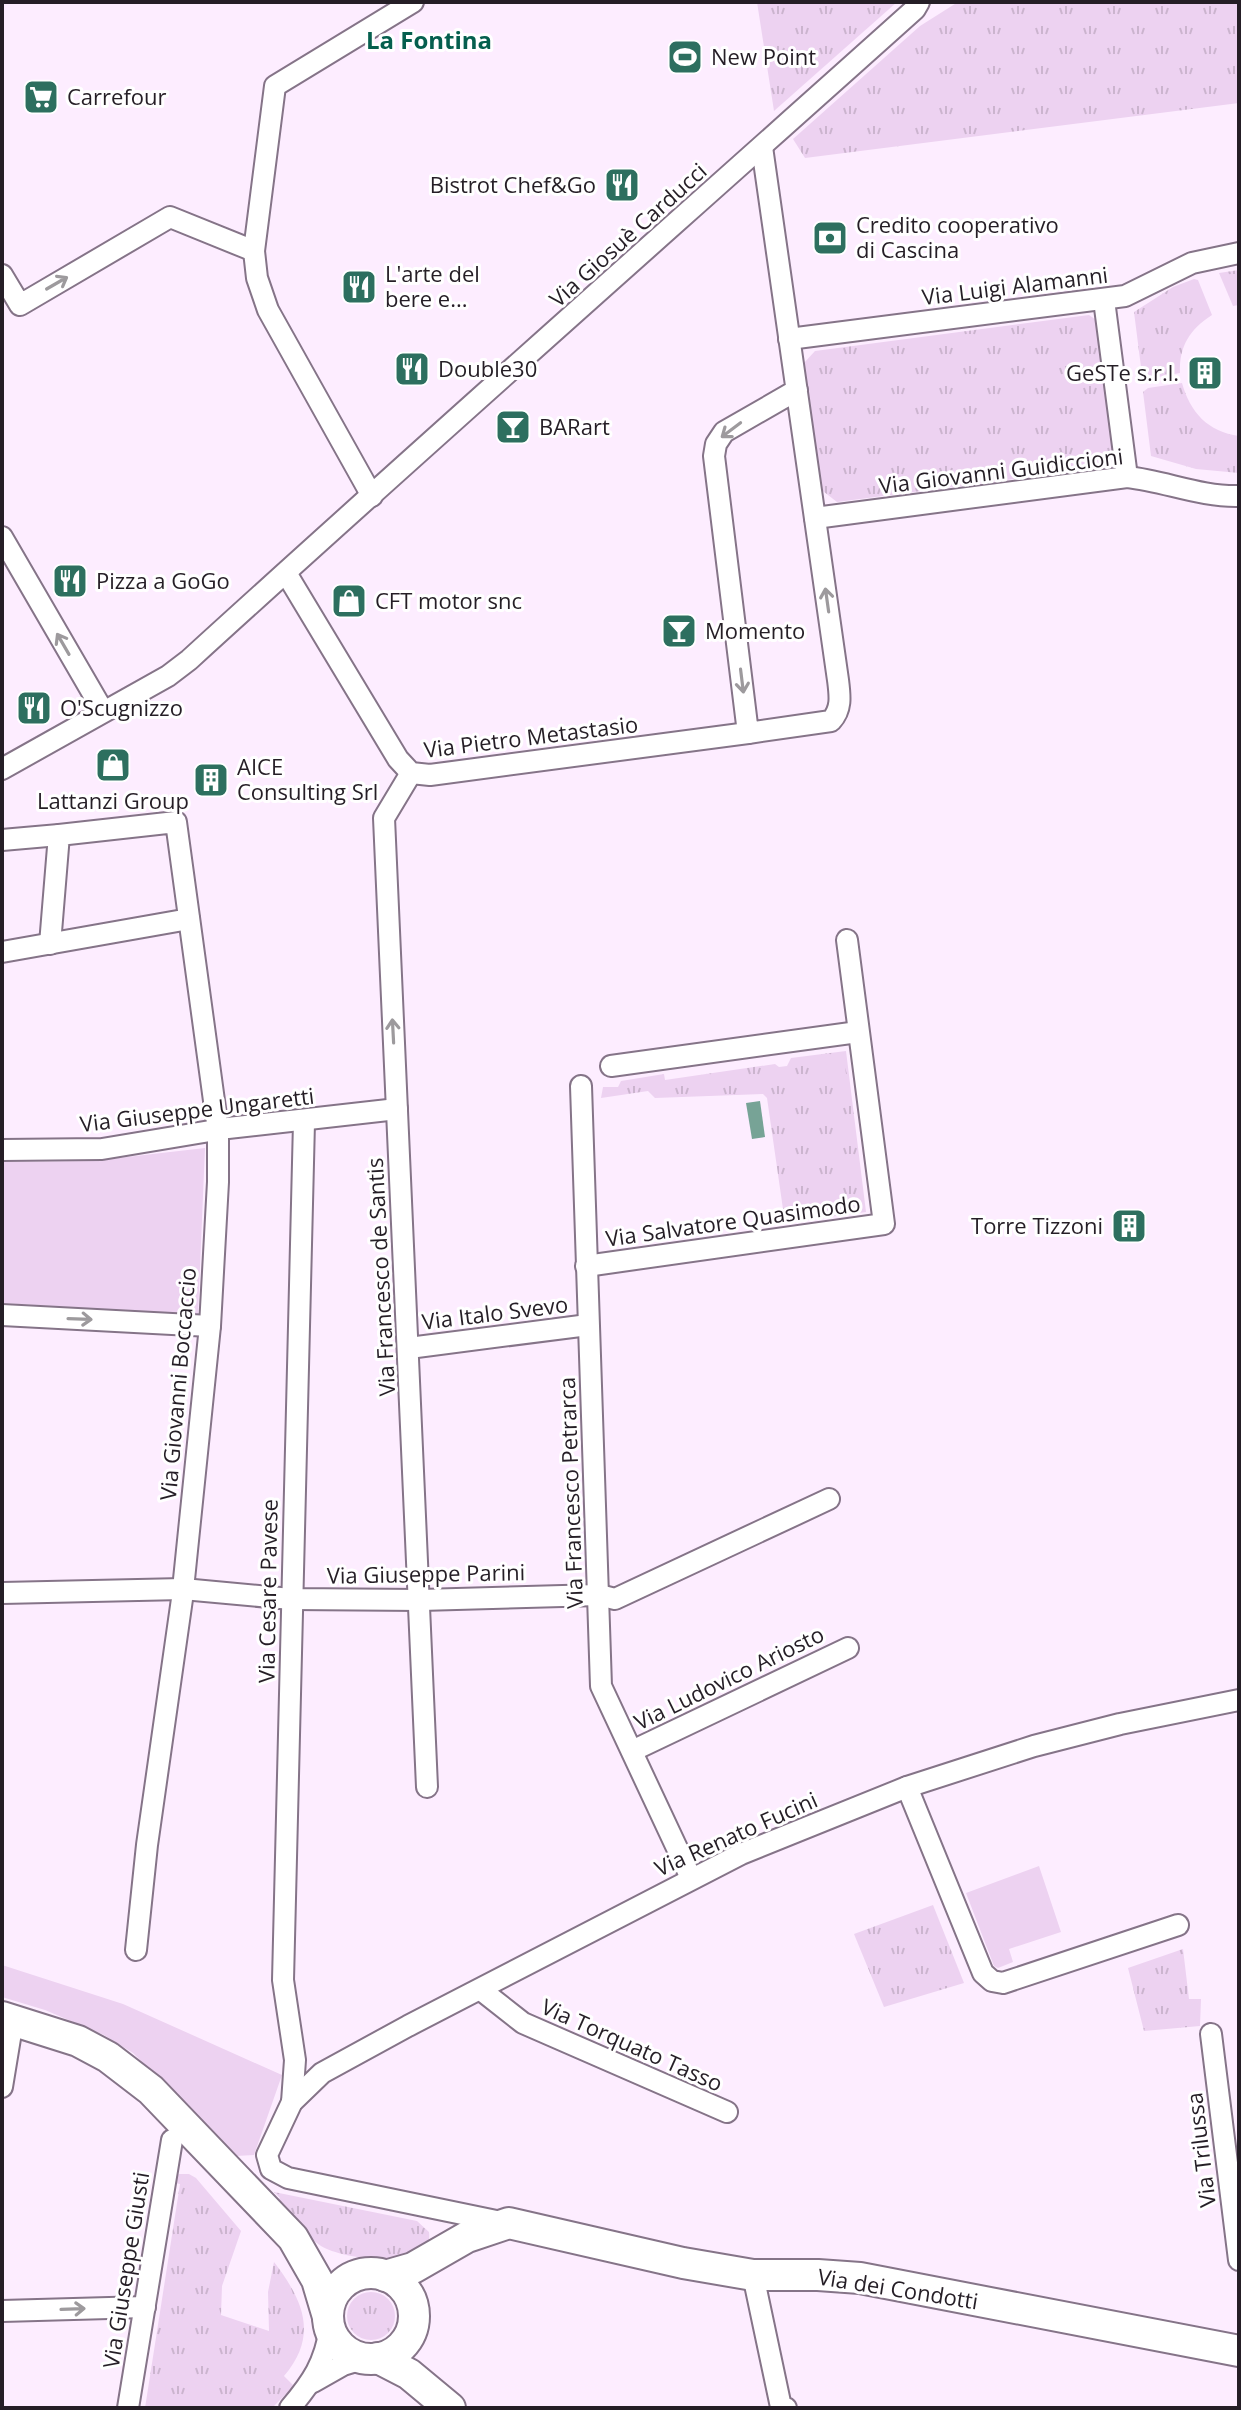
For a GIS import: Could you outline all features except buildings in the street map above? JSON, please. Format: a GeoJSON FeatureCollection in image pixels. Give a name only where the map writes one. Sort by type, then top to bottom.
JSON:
{"type":"FeatureCollection","features":[{"type":"Feature","properties":{"kind":"street"},"geometry":{"type":"LineString","coordinates":[[372,496],[268,310],[257,278],[254,251],[275,86],[413,2]]}},
{"type":"Feature","properties":{"kind":"street","name":"Via Giosuè Carducci"},"geometry":{"type":"LineString","coordinates":[[2,769],[181,666],[921,4]]}},
{"type":"Feature","properties":{"kind":"street","name":"Via Pietro Metastasio"},"geometry":{"type":"LineString","coordinates":[[286,573],[398,759],[411,773],[430,775],[831,721],[837,714],[840,701],[838,680],[762,147]]}},
{"type":"Feature","properties":{"kind":"street"},"geometry":{"type":"LineString","coordinates":[[2,275],[20,305],[170,217],[254,251]]}},
{"type":"Feature","properties":{"kind":"street","name":"Via Luigi Alamanni"},"geometry":{"type":"LineString","coordinates":[[789,339],[1125,296],[1192,263],[1239,253]]}},
{"type":"Feature","properties":{"kind":"street"},"geometry":{"type":"LineString","coordinates":[[1104,300],[1127,477]]}},
{"type":"Feature","properties":{"kind":"street"},"geometry":{"type":"LineString","coordinates":[[748,733],[714,456],[716,444],[724,432],[797,390]]}},
{"type":"Feature","properties":{"kind":"street","name":"Via Giovanni Guidiccioni"},"geometry":{"type":"LineString","coordinates":[[815,518],[1127,477],[1154,480],[1201,493],[1239,496]]}},
{"type":"Feature","properties":{"kind":"street"},"geometry":{"type":"LineString","coordinates":[[2,537],[103,711]]}},
{"type":"Feature","properties":{"kind":"street","name":"Via Francesco de Santis"},"geometry":{"type":"LineString","coordinates":[[411,773],[384,818],[427,1787]]}},
{"type":"Feature","properties":{"kind":"street","name":"Via Giovanni Boccaccio"},"geometry":{"type":"LineString","coordinates":[[59,835],[176,822],[218,1130],[210,1326],[183,1589],[147,1845],[136,1950]]}},
{"type":"Feature","properties":{"kind":"street"},"geometry":{"type":"LineString","coordinates":[[2,840],[59,835],[50,944]]}},
{"type":"Feature","properties":{"kind":"street"},"geometry":{"type":"LineString","coordinates":[[2,952],[189,919]]}},
{"type":"Feature","properties":{"kind":"street","name":"Via Salvatore Quasimodo"},"geometry":{"type":"LineString","coordinates":[[586,1266],[884,1224],[847,940]]}},
{"type":"Feature","properties":{"kind":"street"},"geometry":{"type":"LineString","coordinates":[[611,1066],[858,1032]]}},
{"type":"Feature","properties":{"kind":"street","name":"Via Francesco Petrarca"},"geometry":{"type":"LineString","coordinates":[[581,1086],[601,1686],[691,1878]]}},
{"type":"Feature","properties":{"kind":"street","name":"Via Giuseppe Ungaretti"},"geometry":{"type":"LineString","coordinates":[[2,1150],[102,1149],[218,1130],[397,1109]]}},
{"type":"Feature","properties":{"kind":"street","name":"Via Cesare Pavese"},"geometry":{"type":"LineString","coordinates":[[292,2102],[295,2060],[283,1980],[304,1122]]}},
{"type":"Feature","properties":{"kind":"street"},"geometry":{"type":"LineString","coordinates":[[2,1315],[210,1326]]}},
{"type":"Feature","properties":{"kind":"street","name":"Via Italo Svevo"},"geometry":{"type":"LineString","coordinates":[[409,1348],[588,1325]]}},
{"type":"Feature","properties":{"kind":"street","name":"Via Giuseppe Parini"},"geometry":{"type":"LineString","coordinates":[[2,1593],[183,1589],[291,1599],[421,1600],[599,1595],[615,1599],[829,1499]]}},
{"type":"Feature","properties":{"kind":"street","name":"Via Ludovico Ariosto"},"geometry":{"type":"LineString","coordinates":[[632,1751],[848,1648]]}},
{"type":"Feature","properties":{"kind":"street","name":"Via Renato Fucini"},"geometry":{"type":"LineString","coordinates":[[292,2102],[322,2073],[741,1854],[907,1787],[1078,1734],[1239,1700]]}},
{"type":"Feature","properties":{"kind":"street"},"geometry":{"type":"LineString","coordinates":[[907,1787],[983,1973],[992,1981],[1003,1983],[1178,1925]]}},
{"type":"Feature","properties":{"kind":"street","name":"Via Torquato Tasso"},"geometry":{"type":"LineString","coordinates":[[481,1990],[523,2023],[727,2112]]}},
{"type":"Feature","properties":{"kind":"street"},"geometry":{"type":"LineString","coordinates":[[2,2087],[8,2018],[78,2041],[134,2075],[293,2238],[332,2264],[372,2275],[405,2289],[415,2360],[447,2405]]}},
{"type":"Feature","properties":{"kind":"street","name":"Via Trilussa"},"geometry":{"type":"LineString","coordinates":[[1211,2034],[1239,2260]]}},
{"type":"Feature","properties":{"kind":"street"},"geometry":{"type":"LineString","coordinates":[[295,2060],[322,2073]]}},
{"type":"Feature","properties":{"kind":"street","name":"Via dei Condotti"},"geometry":{"type":"LineString","coordinates":[[292,2102],[267,2155],[268,2164],[277,2174],[683,2263],[753,2275],[860,2278],[1239,2351]]}},
{"type":"Feature","properties":{"kind":"street","name":"Via Giuseppe Giusti"},"geometry":{"type":"LineString","coordinates":[[128,2408],[172,2140]]}},
{"type":"Feature","properties":{"kind":"street"},"geometry":{"type":"LineString","coordinates":[[434,2207],[447,2225],[454,2243]]}},
{"type":"Feature","properties":{"kind":"street"},"geometry":{"type":"LineString","coordinates":[[313,2382],[327,2348],[333,2296],[340,2287],[372,2275],[413,2268],[454,2243],[509,2223]]}},
{"type":"Feature","properties":{"kind":"street"},"geometry":{"type":"LineString","coordinates":[[293,2238],[317,2280],[329,2322],[344,2349],[409,2374],[447,2405]]}},
{"type":"Feature","properties":{"kind":"street"},"geometry":{"type":"LineString","coordinates":[[290,2408],[313,2382],[343,2365],[391,2354],[402,2346],[429,2276],[454,2243]]}},
{"type":"Feature","properties":{"kind":"street"},"geometry":{"type":"LineString","coordinates":[[753,2275],[781,2407],[786,2408]]}},
{"type":"Feature","properties":{"kind":"street"},"geometry":{"type":"LineString","coordinates":[[2,2311],[145,2307]]}},
{"type":"Feature","properties":{"kind":"green space"},"geometry":{"type":"Polygon","coordinates":[[[757,2],[897,2],[774,111],[757,2]]]}},
{"type":"Feature","properties":{"kind":"green space"},"geometry":{"type":"Polygon","coordinates":[[[958,2],[1237,2],[1239,103],[805,158],[793,139],[920,26],[958,2]]]}},
{"type":"Feature","properties":{"kind":"green space"},"geometry":{"type":"Polygon","coordinates":[[[1239,270],[1239,305],[1233,306],[1219,273],[1239,270]]]}},
{"type":"Feature","properties":{"kind":"green space"},"geometry":{"type":"Polygon","coordinates":[[[1198,280],[1212,315],[1187,339],[1181,355],[1180,373],[1147,379],[1142,375],[1134,312],[1173,287],[1198,280]]]}},
{"type":"Feature","properties":{"kind":"green space"},"geometry":{"type":"Polygon","coordinates":[[[1089,315],[1099,322],[1116,456],[1108,467],[837,502],[819,488],[804,363],[815,351],[1089,315]]]}},
{"type":"Feature","properties":{"kind":"green space"},"geometry":{"type":"Polygon","coordinates":[[[1182,383],[1190,403],[1202,419],[1218,430],[1239,436],[1239,473],[1196,469],[1151,456],[1143,392],[1148,388],[1182,383]]]}},
{"type":"Feature","properties":{"kind":"green space"},"geometry":{"type":"Polygon","coordinates":[[[846,1051],[866,1212],[785,1223],[767,1098],[763,1094],[655,1098],[648,1091],[601,1098],[603,1087],[618,1087],[621,1081],[664,1074],[665,1080],[775,1064],[787,1066],[791,1058],[846,1051]]]}},
{"type":"Feature","properties":{"kind":"green space"},"geometry":{"type":"Polygon","coordinates":[[[843,1053],[847,1081],[829,1084],[825,1056],[843,1053]]]}},
{"type":"Feature","properties":{"kind":"green space"},"geometry":{"type":"Polygon","coordinates":[[[205,1148],[198,1315],[2,1303],[2,1162],[92,1161],[205,1148]]]}},
{"type":"Feature","properties":{"kind":"green space"},"geometry":{"type":"Polygon","coordinates":[[[1039,1866],[1061,1932],[1009,1949],[1013,1962],[998,1968],[994,1966],[966,1893],[1039,1866]]]}},
{"type":"Feature","properties":{"kind":"green space"},"geometry":{"type":"Polygon","coordinates":[[[933,1905],[964,1983],[884,2007],[854,1934],[933,1905]]]}},
{"type":"Feature","properties":{"kind":"green space"},"geometry":{"type":"Polygon","coordinates":[[[1183,1949],[1189,1999],[1201,1999],[1200,2026],[1144,2031],[1128,1968],[1183,1949]]]}},
{"type":"Feature","properties":{"kind":"green space"},"geometry":{"type":"Polygon","coordinates":[[[2,1965],[123,2004],[282,2075],[254,2155],[236,2156],[133,2053],[104,2035],[45,2010],[2,1997],[2,1965]]]}},
{"type":"Feature","properties":{"kind":"green space"},"geometry":{"type":"Polygon","coordinates":[[[179,2174],[196,2178],[241,2231],[222,2286],[221,2315],[269,2331],[268,2292],[274,2262],[299,2304],[304,2332],[295,2361],[284,2376],[294,2386],[272,2408],[145,2408],[180,2184],[169,2182],[179,2174]]]}},
{"type":"Feature","properties":{"kind":"green space"},"geometry":{"type":"Polygon","coordinates":[[[274,2192],[417,2221],[429,2232],[427,2245],[418,2253],[403,2258],[366,2258],[332,2251],[303,2231],[276,2201],[280,2198],[274,2192]]]}},
{"type":"Feature","properties":{"kind":"green space"},"geometry":{"type":"Polygon","coordinates":[[[371,2292],[388,2299],[395,2316],[388,2333],[371,2340],[354,2333],[347,2316],[354,2299],[371,2292]]]}},
{"type":"Feature","properties":{"kind":"shaded area"},"geometry":{"type":"Polygon","coordinates":[[[760,1101],[765,1137],[752,1139],[746,1103],[760,1101]]]}},
{"type":"Feature","properties":{"kind":"place","name":"New Point"},"geometry":{"type":"Point","coordinates":[685,57]}},
{"type":"Feature","properties":{"kind":"place","name":"Carrefour"},"geometry":{"type":"Point","coordinates":[41,97]}},
{"type":"Feature","properties":{"kind":"place","name":"Bistrot Chef&Go"},"geometry":{"type":"Point","coordinates":[622,185]}},
{"type":"Feature","properties":{"kind":"place","name":"Credito cooperativo di Cascina"},"geometry":{"type":"Point","coordinates":[830,238]}},
{"type":"Feature","properties":{"kind":"place","name":"L'arte del bere e..."},"geometry":{"type":"Point","coordinates":[359,287]}},
{"type":"Feature","properties":{"kind":"place","name":"Double30"},"geometry":{"type":"Point","coordinates":[412,369]}},
{"type":"Feature","properties":{"kind":"place","name":"GeSTe s.r.l."},"geometry":{"type":"Point","coordinates":[1205,373]}},
{"type":"Feature","properties":{"kind":"place","name":"BARart"},"geometry":{"type":"Point","coordinates":[513,427]}},
{"type":"Feature","properties":{"kind":"place","name":"Pizza a GoGo"},"geometry":{"type":"Point","coordinates":[70,581]}},
{"type":"Feature","properties":{"kind":"place","name":"CFT motor snc"},"geometry":{"type":"Point","coordinates":[349,601]}},
{"type":"Feature","properties":{"kind":"place","name":"Momento"},"geometry":{"type":"Point","coordinates":[679,631]}},
{"type":"Feature","properties":{"kind":"place","name":"O'Scugnizzo"},"geometry":{"type":"Point","coordinates":[34,708]}},
{"type":"Feature","properties":{"kind":"place","name":"Lattanzi Group"},"geometry":{"type":"Point","coordinates":[113,765]}},
{"type":"Feature","properties":{"kind":"place","name":"AICE Consulting Srl"},"geometry":{"type":"Point","coordinates":[211,780]}},
{"type":"Feature","properties":{"kind":"place","name":"Torre Tizzoni"},"geometry":{"type":"Point","coordinates":[1129,1226]}},
{"type":"Feature","properties":{"kind":"district","name":"La Fontina"},"geometry":{"type":"Point","coordinates":[429,41]}}]}
